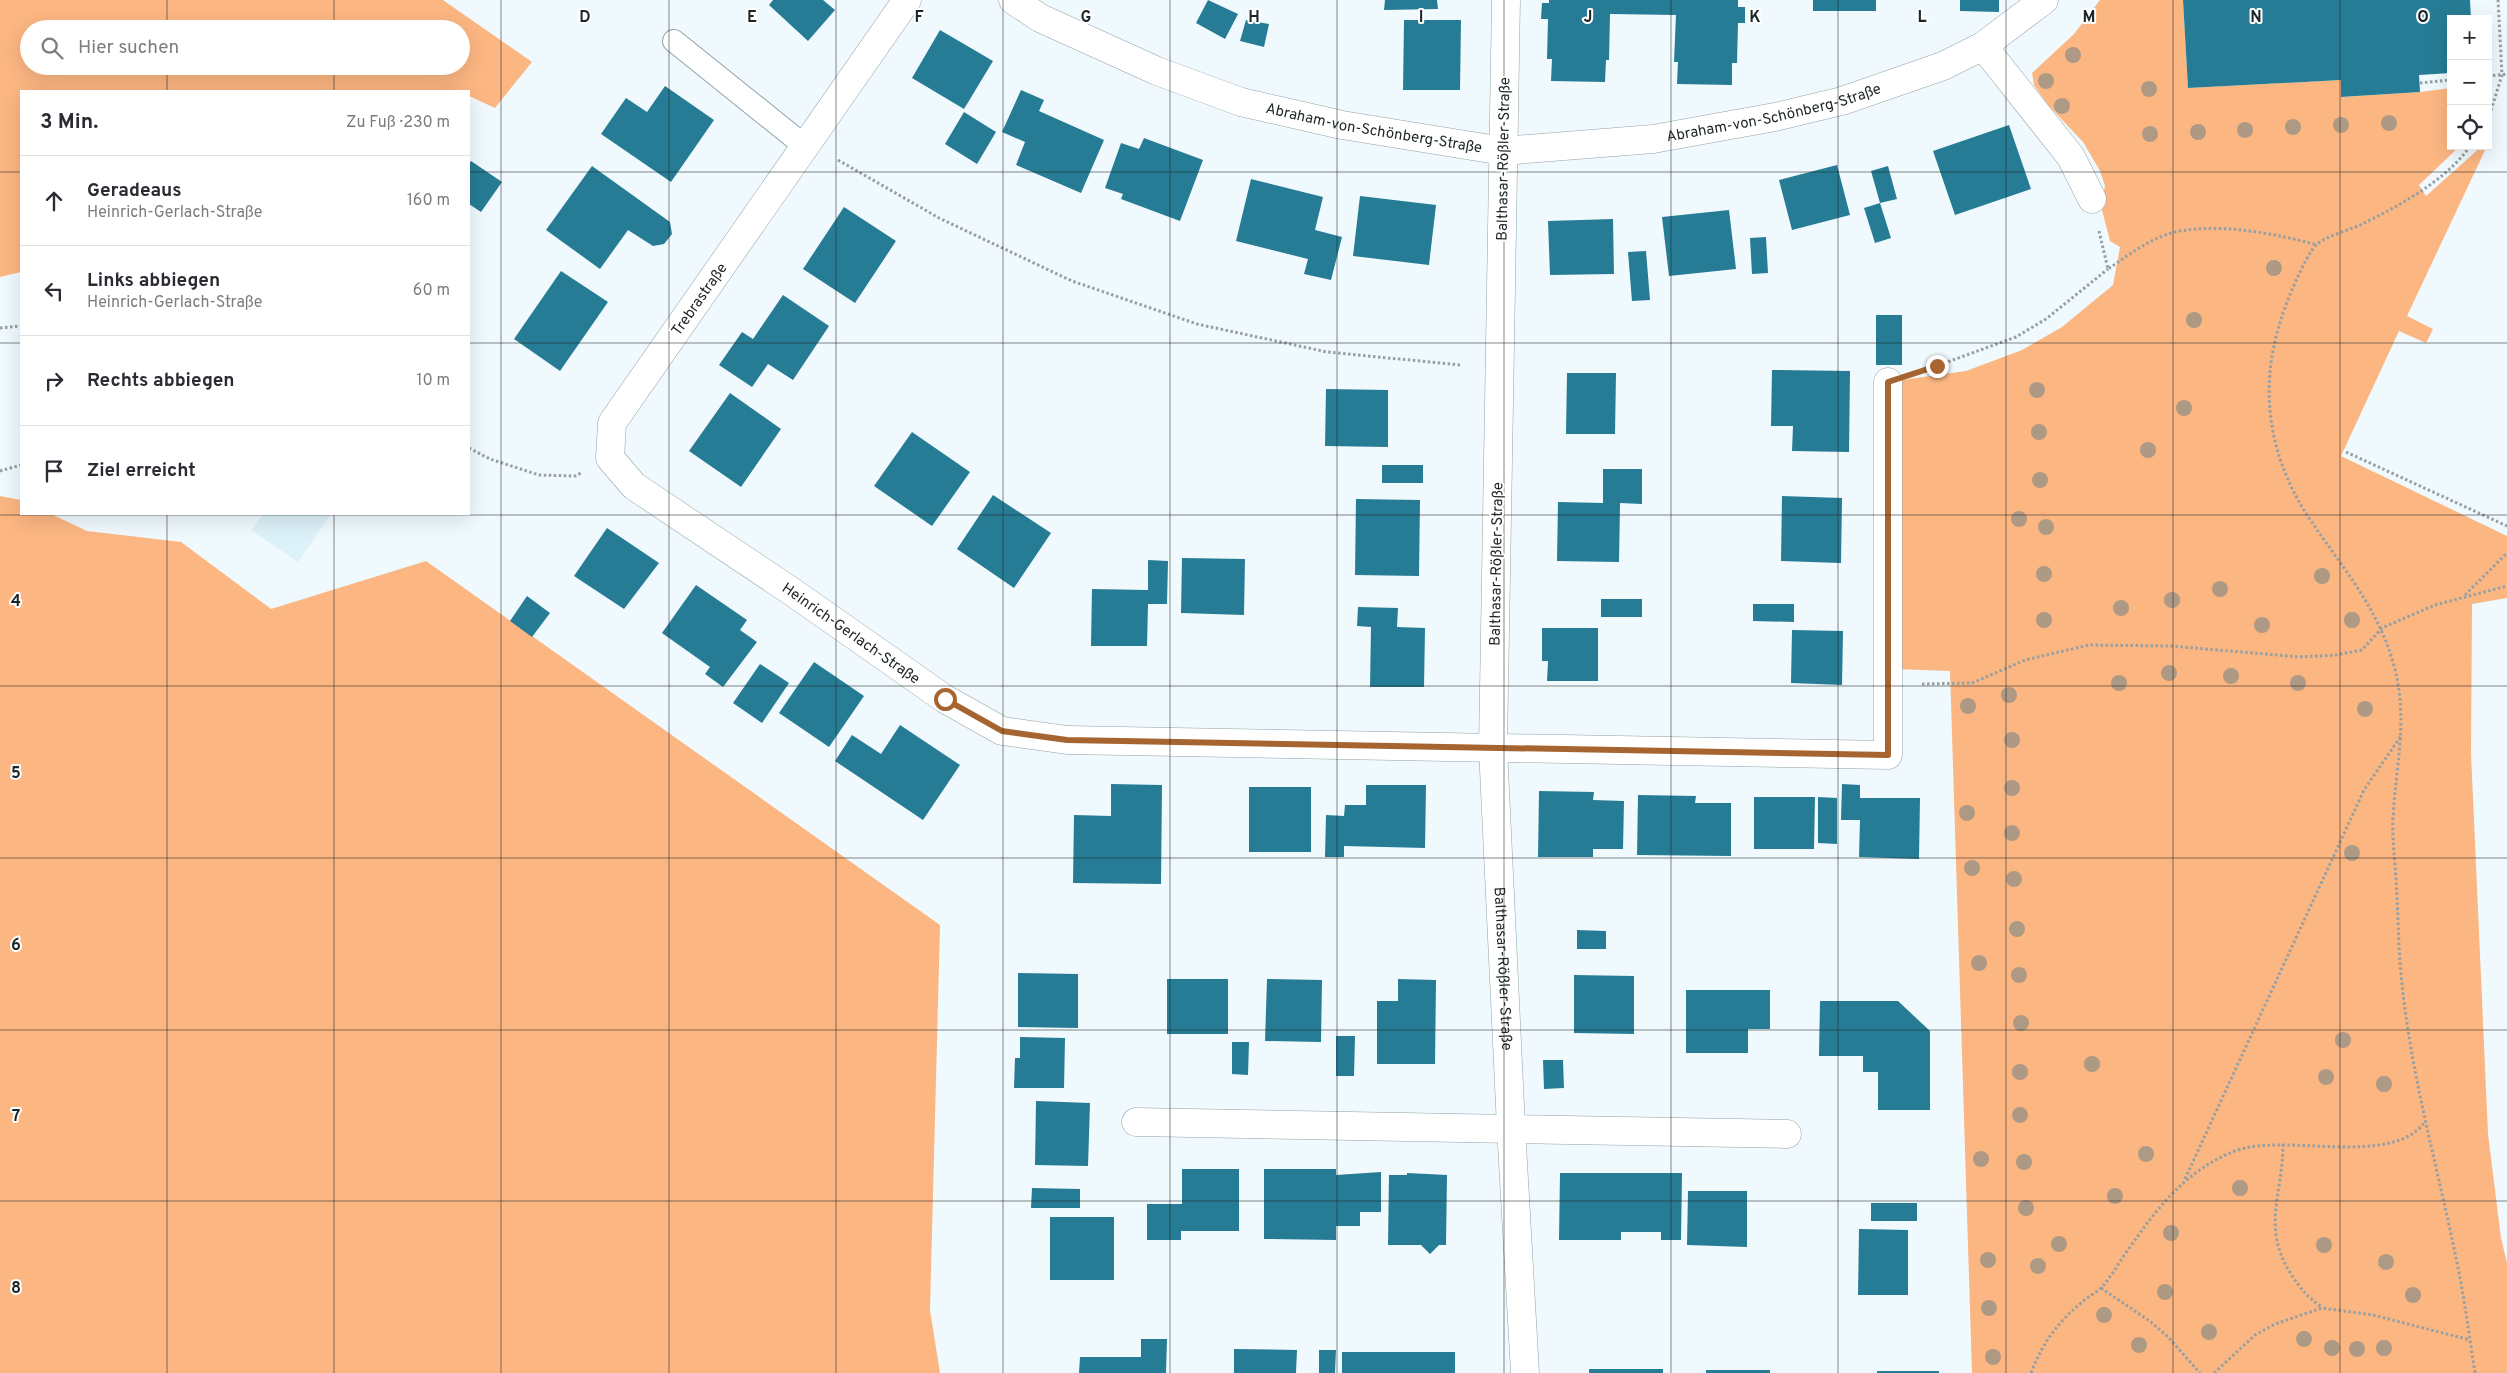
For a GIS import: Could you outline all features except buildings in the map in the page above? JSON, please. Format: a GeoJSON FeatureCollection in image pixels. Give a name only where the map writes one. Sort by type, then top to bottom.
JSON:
{"type":"FeatureCollection","features":[{"type":"Feature","properties":{"kind":"street","name":"Trebrastraße"},"geometry":{"type":"LineString","coordinates":[[610,458],[612,423],[808,145],[907,0]]}},
{"type":"Feature","properties":{"kind":"street","name":"Abraham-von-Schönberg-Straße"},"geometry":{"type":"LineString","coordinates":[[1014,0],[1040,18],[1158,71],[1241,102],[1342,125],[1503,151],[1653,139],[1775,118],[1842,101],[1943,66],[1983,46],[2044,0]]}},
{"type":"Feature","properties":{"kind":"street","name":"Balthasar-Rößler-Straße"},"geometry":{"type":"LineString","coordinates":[[1506,0],[1494,748],[1511,1127],[1525,1373]]}},
{"type":"Feature","properties":{"kind":"street"},"geometry":{"type":"LineString","coordinates":[[1983,46],[2071,157],[2092,199]]}},
{"type":"Feature","properties":{"kind":"street","name":"Heinrich-Gerlach-Straße"},"geometry":{"type":"LineString","coordinates":[[610,458],[634,486],[791,591],[945,699],[1002,731],[1067,740],[1888,755],[1888,382]]}},
{"type":"Feature","properties":{"kind":"street"},"geometry":{"type":"LineString","coordinates":[[1136,1122],[1511,1127],[1787,1134]]}},
{"type":"Feature","properties":{"kind":"lane"},"geometry":{"type":"LineString","coordinates":[[674,41],[808,145]]}},
{"type":"Feature","properties":{"kind":"path"},"geometry":{"type":"LineString","coordinates":[[2492,107],[2502,75],[2498,0]]}},
{"type":"Feature","properties":{"kind":"path"},"geometry":{"type":"LineString","coordinates":[[2492,76],[2507,74]]}},
{"type":"Feature","properties":{"kind":"path"},"geometry":{"type":"LineString","coordinates":[[2420,83],[2447,80]]}},
{"type":"Feature","properties":{"kind":"path"},"geometry":{"type":"LineString","coordinates":[[808,145],[939,218],[1072,281],[1197,324],[1326,352],[1461,365]]}},
{"type":"Feature","properties":{"kind":"path"},"geometry":{"type":"LineString","coordinates":[[2468,150],[2432,183],[2399,205],[2317,245],[2295,284],[2279,326],[2269,374],[2270,425],[2280,463],[2306,514],[2351,574],[2382,628],[2402,698],[2402,735],[2393,823],[2400,964],[2409,1039],[2424,1123],[2460,1276],[2475,1373]]}},
{"type":"Feature","properties":{"kind":"path"},"geometry":{"type":"LineString","coordinates":[[2092,199],[2108,269]]}},
{"type":"Feature","properties":{"kind":"path"},"geometry":{"type":"LineString","coordinates":[[1888,382],[2016,338],[2046,319],[2108,269],[2138,248],[2168,234],[2199,229],[2266,233],[2317,245]]}},
{"type":"Feature","properties":{"kind":"path"},"geometry":{"type":"LineString","coordinates":[[0,328],[20,326]]}},
{"type":"Feature","properties":{"kind":"path"},"geometry":{"type":"LineString","coordinates":[[470,449],[490,459],[539,475],[575,476],[610,458]]}},
{"type":"Feature","properties":{"kind":"path"},"geometry":{"type":"LineString","coordinates":[[2346,452],[2507,526]]}},
{"type":"Feature","properties":{"kind":"path"},"geometry":{"type":"LineString","coordinates":[[0,471],[20,465]]}},
{"type":"Feature","properties":{"kind":"path"},"geometry":{"type":"LineString","coordinates":[[2464,596],[2507,553]]}},
{"type":"Feature","properties":{"kind":"path"},"geometry":{"type":"LineString","coordinates":[[1887,682],[1947,685],[1972,683],[2025,660],[2090,645],[2171,646],[2300,657],[2336,656],[2362,650],[2382,628],[2435,606],[2464,596],[2507,586]]}},
{"type":"Feature","properties":{"kind":"path"},"geometry":{"type":"LineString","coordinates":[[2184,1179],[2364,790],[2402,735]]}},
{"type":"Feature","properties":{"kind":"path"},"geometry":{"type":"LineString","coordinates":[[2031,1373],[2044,1343],[2062,1319],[2101,1288],[2158,1209],[2184,1179],[2208,1163],[2236,1151],[2258,1145],[2359,1147],[2397,1141],[2416,1134],[2424,1123]]}},
{"type":"Feature","properties":{"kind":"path"},"geometry":{"type":"LineString","coordinates":[[2283,1144],[2283,1161],[2276,1201],[2276,1242],[2284,1264],[2308,1299],[2322,1308],[2372,1316],[2470,1340]]}},
{"type":"Feature","properties":{"kind":"path"},"geometry":{"type":"LineString","coordinates":[[2101,1288],[2151,1322],[2169,1338],[2200,1373]]}},
{"type":"Feature","properties":{"kind":"path"},"geometry":{"type":"LineString","coordinates":[[2214,1373],[2255,1335],[2275,1324],[2322,1308]]}},
{"type":"Feature","properties":{"kind":"shaded area"},"geometry":{"type":"Polygon","coordinates":[[[0,0],[443,0],[532,62],[495,108],[470,96],[470,90],[20,90],[20,272],[0,277],[0,0]]]}},
{"type":"Feature","properties":{"kind":"shaded area"},"geometry":{"type":"Polygon","coordinates":[[[2100,0],[2183,0],[2188,88],[2341,80],[2342,97],[2447,89],[2447,150],[2456,150],[2419,185],[2426,196],[2478,150],[2485,150],[2407,316],[2433,329],[2426,343],[2399,331],[2341,456],[2507,536],[2507,598],[2472,604],[2471,753],[2488,1134],[2501,1238],[2507,1263],[2507,1373],[1972,1373],[1950,671],[1895,669],[1902,380],[1966,371],[2022,350],[2062,327],[2113,285],[2120,247],[2110,241],[2101,206],[2105,186],[2100,171],[2083,142],[2048,105],[2034,85],[2032,73],[2074,34],[2100,0]]]}},
{"type":"Feature","properties":{"kind":"shaded area"},"geometry":{"type":"Polygon","coordinates":[[[0,496],[20,500],[20,515],[53,515],[87,531],[181,542],[271,609],[426,561],[940,925],[930,1310],[940,1373],[0,1373],[0,496]]]}},
{"type":"Feature","properties":{"kind":"shaded area"},"geometry":{"type":"Polygon","coordinates":[[[262,515],[330,515],[298,562],[251,530],[262,515]]]}},
{"type":"Feature","properties":{"kind":"route"},"geometry":{"type":"LineString","coordinates":[[945,699],[1002,731],[1067,740],[1888,755],[1888,382],[1937,366]]}}]}
